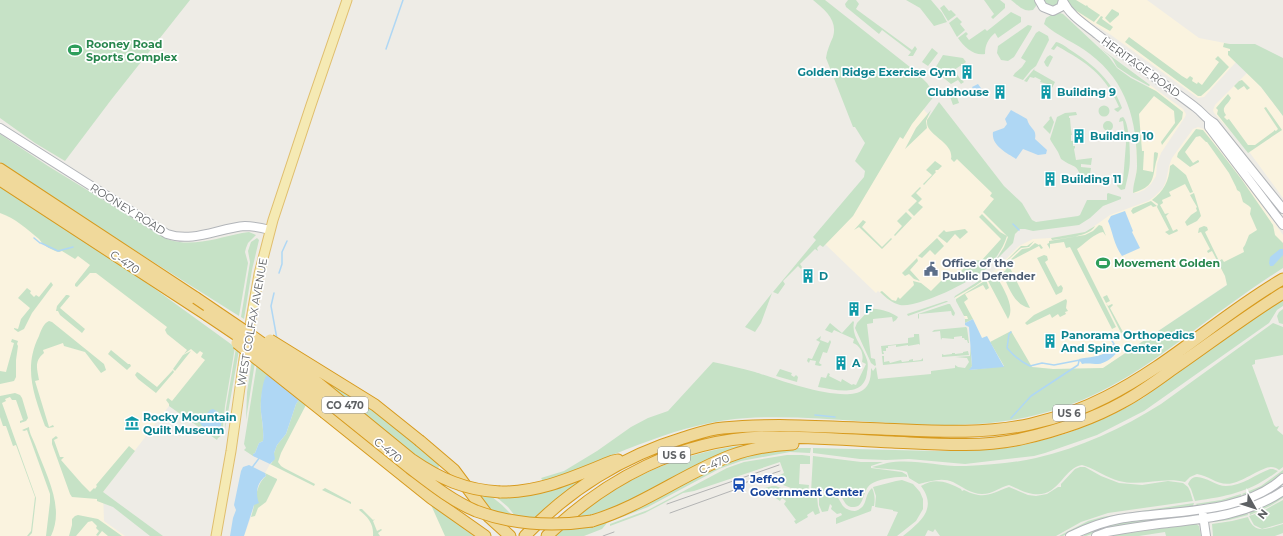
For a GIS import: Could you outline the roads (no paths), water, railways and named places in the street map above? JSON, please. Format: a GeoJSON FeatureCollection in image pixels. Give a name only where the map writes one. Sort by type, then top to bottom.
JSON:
{"type":"FeatureCollection","features":[{"type":"Feature","properties":{"kind":"highway","name":"C-470"},"geometry":{"type":"LineString","coordinates":[[0,169],[147,266],[197,297],[318,383],[423,468],[443,479],[471,489],[514,492],[535,489],[558,482],[613,460],[627,459]]}},
{"type":"Feature","properties":{"kind":"highway","name":"C-470"},"geometry":{"type":"LineString","coordinates":[[0,180],[279,364],[430,483],[464,505],[499,518],[523,523],[565,525],[592,521],[634,505],[731,455],[760,447],[812,443],[823,439]]}},
{"type":"Feature","properties":{"kind":"highway"},"geometry":{"type":"LineString","coordinates":[[1273,285],[1283,275]]}},
{"type":"Feature","properties":{"kind":"highway","name":"US 6"},"geometry":{"type":"LineString","coordinates":[[525,536],[540,520],[571,495],[627,459],[670,442],[721,428],[763,425],[799,425],[935,432],[970,432],[1014,427],[1048,419],[1099,400],[1132,383],[1283,279]]}},
{"type":"Feature","properties":{"kind":"highway","name":"US 6"},"geometry":{"type":"LineString","coordinates":[[547,536],[579,507],[616,481],[648,464],[705,445],[749,438],[785,437],[984,444],[1019,439],[1053,431],[1099,414],[1137,394],[1283,293]]}},
{"type":"Feature","properties":{"kind":"highway"},"geometry":{"type":"LineString","coordinates":[[197,297],[366,399],[388,415],[454,470],[489,517],[510,536]]}},
{"type":"Feature","properties":{"kind":"highway"},"geometry":{"type":"LineString","coordinates":[[206,316],[409,481],[442,507],[459,517],[485,536]]}},
{"type":"Feature","properties":{"kind":"highway"},"geometry":{"type":"LineString","coordinates":[[459,517],[469,528],[480,536]]}},
{"type":"Feature","properties":{"kind":"main road","name":"WEST COLFAX AVENUE"},"geometry":{"type":"LineString","coordinates":[[216,536],[232,444],[258,274],[270,230],[310,105],[347,0]]}},
{"type":"Feature","properties":{"kind":"street"},"geometry":{"type":"LineString","coordinates":[[1039,0],[1042,6],[1053,11],[1062,3]]}},
{"type":"Feature","properties":{"kind":"street","name":"HERITAGE ROAD"},"geometry":{"type":"LineString","coordinates":[[1062,3],[1072,15],[1197,108],[1209,120],[1214,122],[1283,209]]}},
{"type":"Feature","properties":{"kind":"street","name":"HERITAGE ROAD"},"geometry":{"type":"LineString","coordinates":[[1209,120],[1209,127],[1283,225]]}},
{"type":"Feature","properties":{"kind":"street","name":"ROONEY ROAD"},"geometry":{"type":"LineString","coordinates":[[0,128],[167,234],[181,237],[191,237],[246,226],[270,230]]}},
{"type":"Feature","properties":{"kind":"street"},"geometry":{"type":"LineString","coordinates":[[1070,536],[1094,525],[1118,519],[1228,505],[1260,493],[1283,478]]}},
{"type":"Feature","properties":{"kind":"street"},"geometry":{"type":"LineString","coordinates":[[1096,536],[1107,532],[1204,519],[1229,514],[1247,509],[1268,500],[1283,491]]}},
{"type":"Feature","properties":{"kind":"street"},"geometry":{"type":"LineString","coordinates":[[1202,508],[1206,536]]}},
{"type":"Feature","properties":{"kind":"water"},"geometry":{"type":"Polygon","coordinates":[[[978,84],[983,91],[977,95],[972,87],[978,84]]]}},
{"type":"Feature","properties":{"kind":"water"},"geometry":{"type":"Polygon","coordinates":[[[1011,110],[1027,119],[1035,133],[1035,139],[1047,150],[1046,154],[1038,155],[1023,149],[1016,159],[1004,152],[997,145],[994,141],[993,132],[1004,128],[1007,124],[1005,119],[1011,110]]]}},
{"type":"Feature","properties":{"kind":"water"},"geometry":{"type":"Polygon","coordinates":[[[1125,211],[1133,231],[1132,232],[1140,248],[1122,256],[1115,243],[1108,221],[1111,216],[1125,211]]]}},
{"type":"Feature","properties":{"kind":"water"},"geometry":{"type":"Polygon","coordinates":[[[1280,249],[1283,249],[1283,255],[1273,266],[1270,266],[1270,257],[1280,249]]]}},
{"type":"Feature","properties":{"kind":"water"},"geometry":{"type":"Polygon","coordinates":[[[973,319],[982,338],[987,336],[1004,367],[969,370],[972,366],[969,327],[965,325],[965,323],[973,319]]]}},
{"type":"Feature","properties":{"kind":"water"},"geometry":{"type":"Polygon","coordinates":[[[1114,343],[1117,352],[1116,354],[1103,363],[1082,364],[1079,359],[1098,356],[1105,353],[1114,343]]]}},
{"type":"Feature","properties":{"kind":"water"},"geometry":{"type":"Polygon","coordinates":[[[268,372],[300,398],[296,404],[286,434],[277,445],[274,453],[275,459],[270,464],[253,456],[259,443],[263,441],[261,397],[264,380],[268,372]]]}},
{"type":"Feature","properties":{"kind":"water"},"geometry":{"type":"Polygon","coordinates":[[[213,409],[218,412],[221,420],[221,426],[217,434],[202,426],[200,423],[200,419],[202,419],[210,410],[213,409]]]}},
{"type":"Feature","properties":{"kind":"water"},"geometry":{"type":"Polygon","coordinates":[[[249,465],[265,473],[266,476],[261,481],[258,488],[257,495],[259,503],[254,505],[244,536],[230,536],[236,510],[234,505],[241,471],[243,467],[249,465]]]}},
{"type":"Feature","properties":{"kind":"waterway"},"geometry":{"type":"LineString","coordinates":[[386,49],[403,0]]}},
{"type":"Feature","properties":{"kind":"waterway"},"geometry":{"type":"LineString","coordinates":[[1013,224],[1019,230]]}},
{"type":"Feature","properties":{"kind":"waterway"},"geometry":{"type":"LineString","coordinates":[[34,238],[40,243]]}},
{"type":"Feature","properties":{"kind":"waterway"},"geometry":{"type":"LineString","coordinates":[[279,273],[282,264],[282,252],[287,241]]}},
{"type":"Feature","properties":{"kind":"waterway"},"geometry":{"type":"LineString","coordinates":[[41,243],[58,251],[73,247]]}},
{"type":"Feature","properties":{"kind":"waterway"},"geometry":{"type":"LineString","coordinates":[[274,293],[271,306],[277,339]]}},
{"type":"Feature","properties":{"kind":"waterway"},"geometry":{"type":"LineString","coordinates":[[1011,332],[1009,334],[1007,348],[1017,358],[1030,366],[1042,363],[1054,365],[1081,361]]}},
{"type":"Feature","properties":{"kind":"waterway"},"geometry":{"type":"LineString","coordinates":[[1111,339],[1114,344]]}},
{"type":"Feature","properties":{"kind":"waterway"},"geometry":{"type":"LineString","coordinates":[[1011,418],[1031,396],[1078,365],[1079,361]]}},
{"type":"Feature","properties":{"kind":"waterway"},"geometry":{"type":"LineString","coordinates":[[815,415],[835,417]]}},
{"type":"Feature","properties":{"kind":"waterway"},"geometry":{"type":"LineString","coordinates":[[251,469],[260,457]]}},
{"type":"Feature","properties":{"kind":"tram line"},"geometry":{"type":"LineString","coordinates":[[667,504],[779,465]]}},
{"type":"Feature","properties":{"kind":"tram line"},"geometry":{"type":"LineString","coordinates":[[738,485],[780,471]]}},
{"type":"Feature","properties":{"kind":"tram line"},"geometry":{"type":"LineString","coordinates":[[670,513],[745,486]]}},
{"type":"Feature","properties":{"kind":"tram line"},"geometry":{"type":"LineString","coordinates":[[603,536],[614,532]]}},
{"type":"Feature","properties":{"kind":"place","name":"Rooney Road Sports Complex"},"geometry":{"type":"Point","coordinates":[75,50]}},
{"type":"Feature","properties":{"kind":"place","name":"Golden Ridge Exercise Gym"},"geometry":{"type":"Point","coordinates":[967,72]}},
{"type":"Feature","properties":{"kind":"place","name":"Clubhouse"},"geometry":{"type":"Point","coordinates":[1000,92]}},
{"type":"Feature","properties":{"kind":"place","name":"Building 9"},"geometry":{"type":"Point","coordinates":[1046,92]}},
{"type":"Feature","properties":{"kind":"place","name":"Building 10"},"geometry":{"type":"Point","coordinates":[1079,136]}},
{"type":"Feature","properties":{"kind":"place","name":"Building 11"},"geometry":{"type":"Point","coordinates":[1050,179]}},
{"type":"Feature","properties":{"kind":"place","name":"Movement Golden"},"geometry":{"type":"Point","coordinates":[1103,263]}},
{"type":"Feature","properties":{"kind":"place","name":"Office of the Public Defender"},"geometry":{"type":"Point","coordinates":[931,269]}},
{"type":"Feature","properties":{"kind":"place","name":"D"},"geometry":{"type":"Point","coordinates":[808,276]}},
{"type":"Feature","properties":{"kind":"place","name":"F"},"geometry":{"type":"Point","coordinates":[854,309]}},
{"type":"Feature","properties":{"kind":"place","name":"Panorama Orthopedics And Spine Center"},"geometry":{"type":"Point","coordinates":[1050,341]}},
{"type":"Feature","properties":{"kind":"place","name":"A"},"geometry":{"type":"Point","coordinates":[841,363]}},
{"type":"Feature","properties":{"kind":"place","name":"Rocky Mountain Quilt Museum"},"geometry":{"type":"Point","coordinates":[132,423]}},
{"type":"Feature","properties":{"kind":"place","name":"Jeffco Government Center"},"geometry":{"type":"Point","coordinates":[739,485]}}]}
